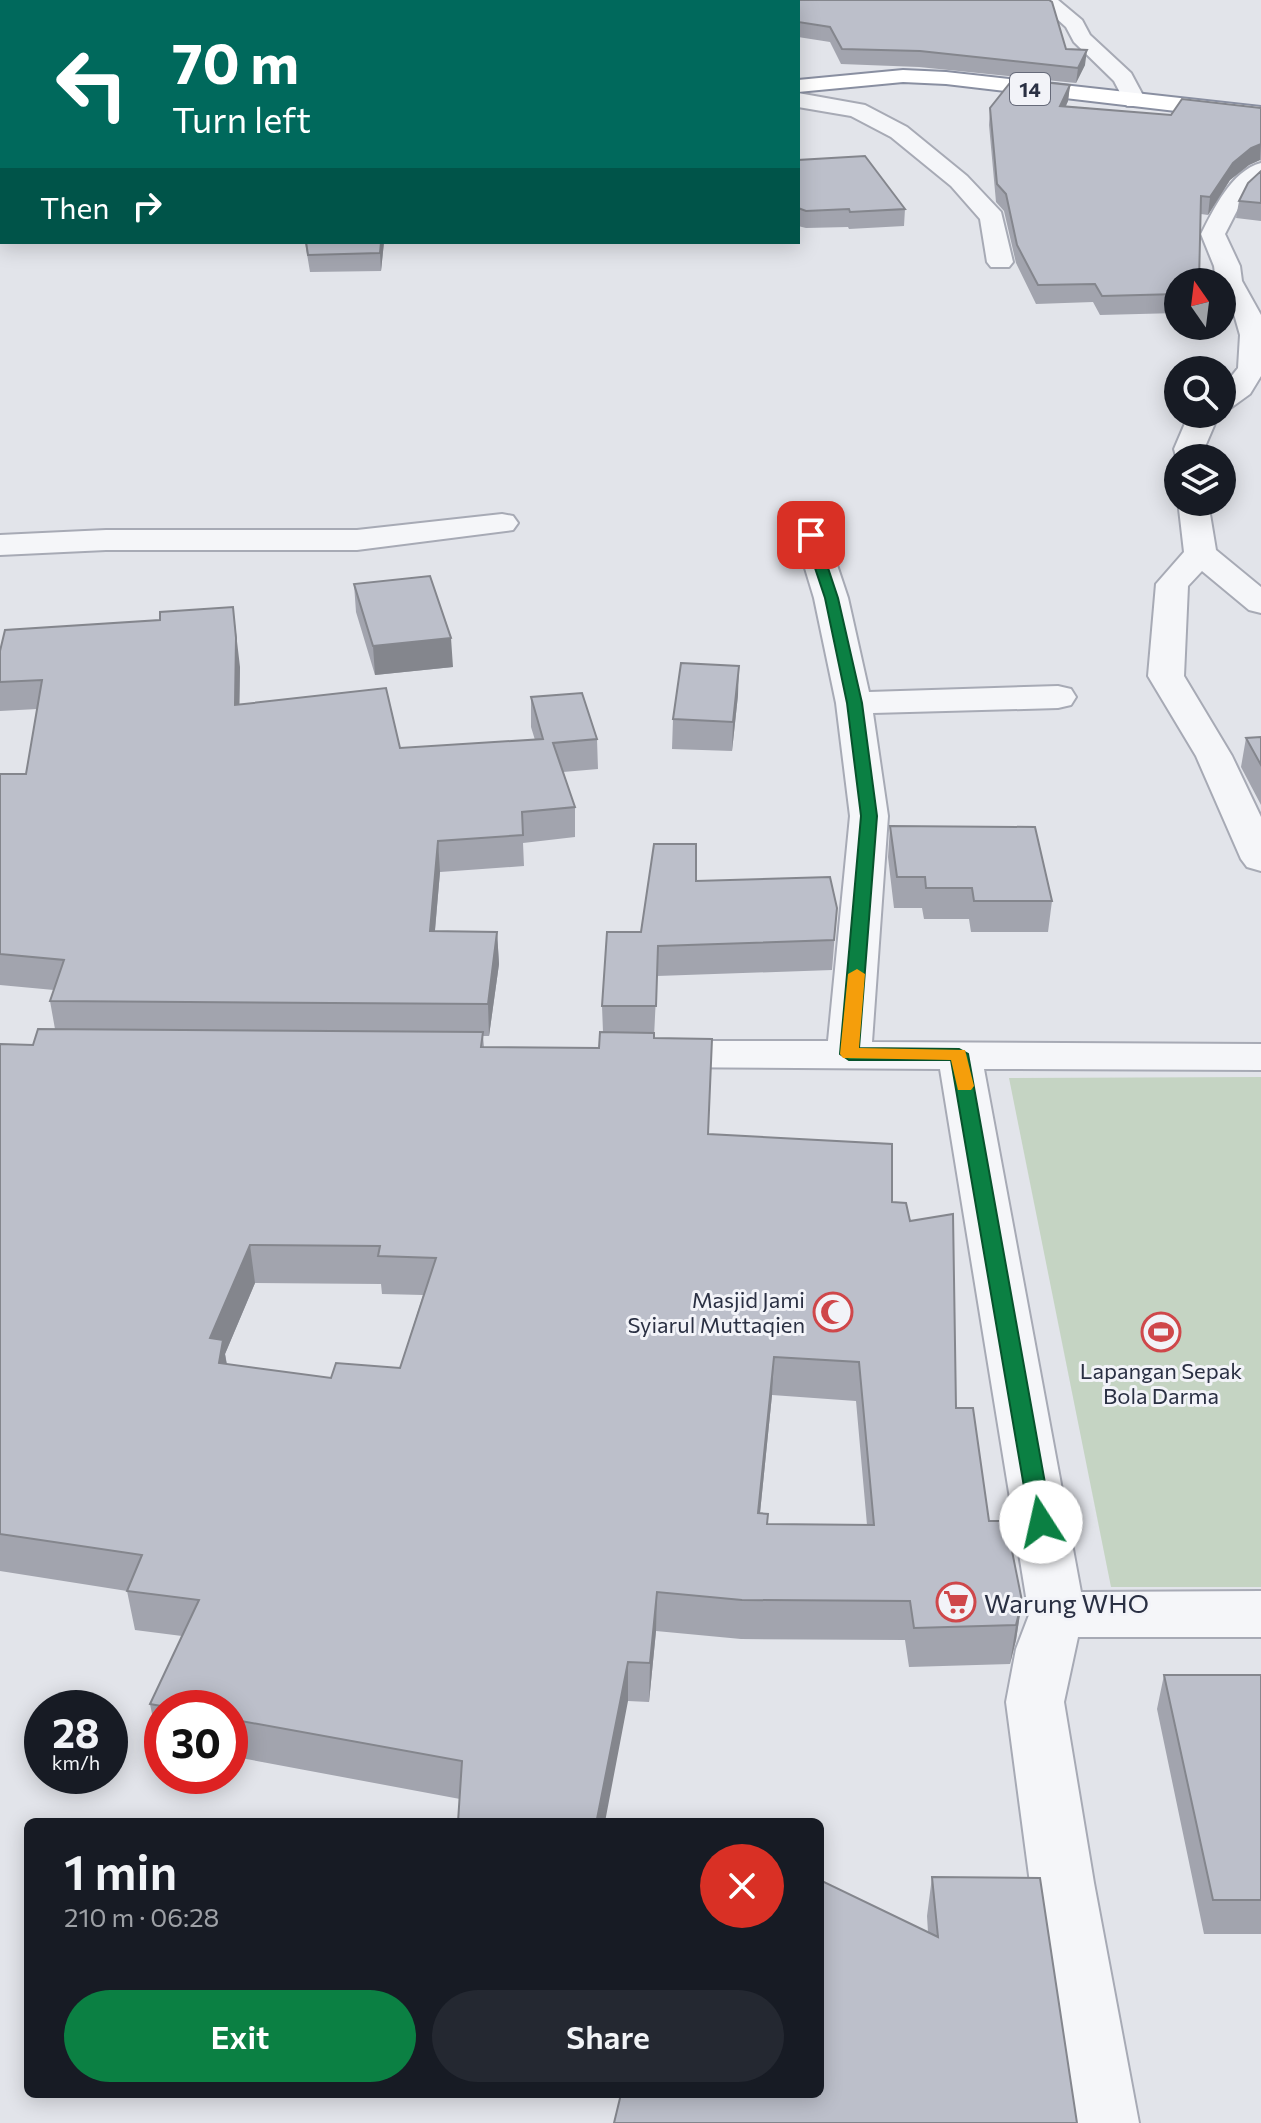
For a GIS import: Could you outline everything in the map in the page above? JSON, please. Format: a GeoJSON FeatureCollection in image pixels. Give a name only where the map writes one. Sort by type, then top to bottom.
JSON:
{"type":"FeatureCollection","features":[{"type":"Feature","properties":{"kind":"highway","name":"14"},"geometry":{"type":"LineString","coordinates":[[800,86],[903,76],[1261,114]]}},
{"type":"Feature","properties":{"kind":"street"},"geometry":{"type":"LineString","coordinates":[[1020,2],[1046,1],[1075,24],[1081,38],[1123,78],[1135,101]]}},
{"type":"Feature","properties":{"kind":"street"},"geometry":{"type":"LineString","coordinates":[[800,100],[857,110],[899,132],[959,181],[992,217],[1000,262]]}},
{"type":"Feature","properties":{"kind":"street"},"geometry":{"type":"LineString","coordinates":[[1236,391],[1252,368],[1254,335],[1245,307],[1229,281],[1227,266],[1213,234],[1233,196],[1261,170]]}},
{"type":"Feature","properties":{"kind":"street"},"geometry":{"type":"LineString","coordinates":[[1194,516],[1200,554],[1261,603]]}},
{"type":"Feature","properties":{"kind":"street"},"geometry":{"type":"LineString","coordinates":[[0,545],[106,540],[357,540],[502,523]]}},
{"type":"Feature","properties":{"kind":"street"},"geometry":{"type":"LineString","coordinates":[[811,535],[831,598],[854,703],[869,816],[849,1054]]}},
{"type":"Feature","properties":{"kind":"street"},"geometry":{"type":"LineString","coordinates":[[1200,554],[1172,584],[1166,676],[1214,756],[1261,859]]}},
{"type":"Feature","properties":{"kind":"street"},"geometry":{"type":"LineString","coordinates":[[854,703],[1058,697]]}},
{"type":"Feature","properties":{"kind":"street"},"geometry":{"type":"LineString","coordinates":[[610,1054],[1261,1057]]}},
{"type":"Feature","properties":{"kind":"street"},"geometry":{"type":"LineString","coordinates":[[959,1054],[1057,1615],[1045,1649],[1035,1702],[1062,1883],[1105,2123]]}},
{"type":"Feature","properties":{"kind":"street"},"geometry":{"type":"LineString","coordinates":[[1057,1615],[1261,1614]]}},
{"type":"Feature","properties":{"kind":"green space","name":"Lapangan Sepak Bola Darma"},"geometry":{"type":"Polygon","coordinates":[[[1261,1077],[1261,1587],[1111,1587],[1009,1078],[1261,1077]]]}},
{"type":"Feature","properties":{"kind":"building"},"geometry":{"type":"Polygon","coordinates":[[[800,0],[1049,0],[1066,49],[1087,50],[1078,68],[920,51],[842,49],[830,27],[800,22],[800,0]]]}},
{"type":"Feature","properties":{"kind":"building"},"geometry":{"type":"Polygon","coordinates":[[[1013,79],[1070,85],[1060,106],[1171,115],[1182,99],[1261,108],[1261,144],[1233,163],[1210,197],[1201,196],[1199,268],[1164,268],[1164,294],[1102,296],[1095,284],[1038,285],[1017,245],[1006,194],[997,184],[990,108],[1013,79]]]}},
{"type":"Feature","properties":{"kind":"building"},"geometry":{"type":"Polygon","coordinates":[[[865,156],[905,209],[850,212],[849,209],[800,209],[800,160],[865,156]]]}},
{"type":"Feature","properties":{"kind":"building"},"geometry":{"type":"Polygon","coordinates":[[[1261,171],[1261,203],[1239,201],[1248,183],[1261,171]]]}},
{"type":"Feature","properties":{"kind":"building"},"geometry":{"type":"Polygon","coordinates":[[[306,244],[381,244],[380,253],[308,255],[306,244]]]}},
{"type":"Feature","properties":{"kind":"building"},"geometry":{"type":"Polygon","coordinates":[[[430,576],[451,638],[373,646],[354,584],[430,576]]]}},
{"type":"Feature","properties":{"kind":"building"},"geometry":{"type":"Polygon","coordinates":[[[233,607],[235,705],[386,688],[400,748],[543,739],[531,697],[582,693],[597,739],[553,743],[575,807],[522,812],[523,835],[438,841],[430,931],[497,932],[488,1004],[50,1001],[64,960],[0,954],[0,774],[26,774],[42,680],[0,682],[0,651],[5,630],[160,620],[160,612],[233,607]]]}},
{"type":"Feature","properties":{"kind":"building"},"geometry":{"type":"Polygon","coordinates":[[[681,663],[739,666],[733,722],[673,719],[681,663]]]}},
{"type":"Feature","properties":{"kind":"building"},"geometry":{"type":"Polygon","coordinates":[[[1261,737],[1261,765],[1246,738],[1261,737]]]}},
{"type":"Feature","properties":{"kind":"building"},"geometry":{"type":"Polygon","coordinates":[[[890,826],[1035,827],[1052,901],[974,901],[972,888],[926,888],[925,877],[897,877],[890,826]]]}},
{"type":"Feature","properties":{"kind":"building"},"geometry":{"type":"Polygon","coordinates":[[[654,844],[696,844],[696,881],[830,877],[837,908],[834,940],[658,946],[656,1006],[602,1006],[607,932],[641,932],[654,844]]]}},
{"type":"Feature","properties":{"kind":"building"},"geometry":{"type":"Polygon","coordinates":[[[38,1029],[483,1032],[481,1047],[599,1048],[600,1032],[654,1033],[654,1038],[712,1039],[708,1134],[892,1144],[892,1202],[906,1203],[910,1221],[953,1214],[956,1408],[973,1408],[989,1521],[1006,1521],[1022,1601],[1016,1625],[914,1628],[910,1601],[742,1600],[657,1592],[650,1663],[628,1662],[597,1818],[458,1818],[462,1761],[248,1722],[248,1690],[157,1690],[199,1600],[127,1591],[142,1555],[0,1534],[0,1044],[33,1045],[38,1029]],[[250,1245],[210,1338],[223,1340],[219,1363],[331,1378],[336,1363],[400,1368],[436,1258],[378,1256],[380,1246],[250,1245]],[[774,1357],[758,1513],[768,1514],[767,1524],[874,1525],[859,1362],[774,1357]]]}},
{"type":"Feature","properties":{"kind":"building"},"geometry":{"type":"Polygon","coordinates":[[[1164,1675],[1261,1675],[1261,1900],[1213,1900],[1164,1675]]]}},
{"type":"Feature","properties":{"kind":"building"},"geometry":{"type":"Polygon","coordinates":[[[932,1877],[1040,1878],[1077,2123],[614,2123],[620,2098],[824,2098],[824,1882],[938,1937],[932,1877]]]}},
{"type":"Feature","properties":{"kind":"slow traffic"},"geometry":{"type":"LineString","coordinates":[[857,974],[849,1054],[959,1054],[964,1086]]}},
{"type":"Feature","properties":{"kind":"place","name":"Masjid Jami Syiarul Muttaqien"},"geometry":{"type":"Point","coordinates":[833,1312]}},
{"type":"Feature","properties":{"kind":"place","name":"Lapangan Sepak Bola Darma"},"geometry":{"type":"Point","coordinates":[1161,1332]}},
{"type":"Feature","properties":{"kind":"place","name":"Warung WHO"},"geometry":{"type":"Point","coordinates":[956,1602]}},
{"type":"Feature","properties":{"kind":"route"},"geometry":{"type":"LineString","coordinates":[[811,535],[831,598],[854,703],[869,816],[849,1054],[959,1054],[1041,1522]]}}]}
